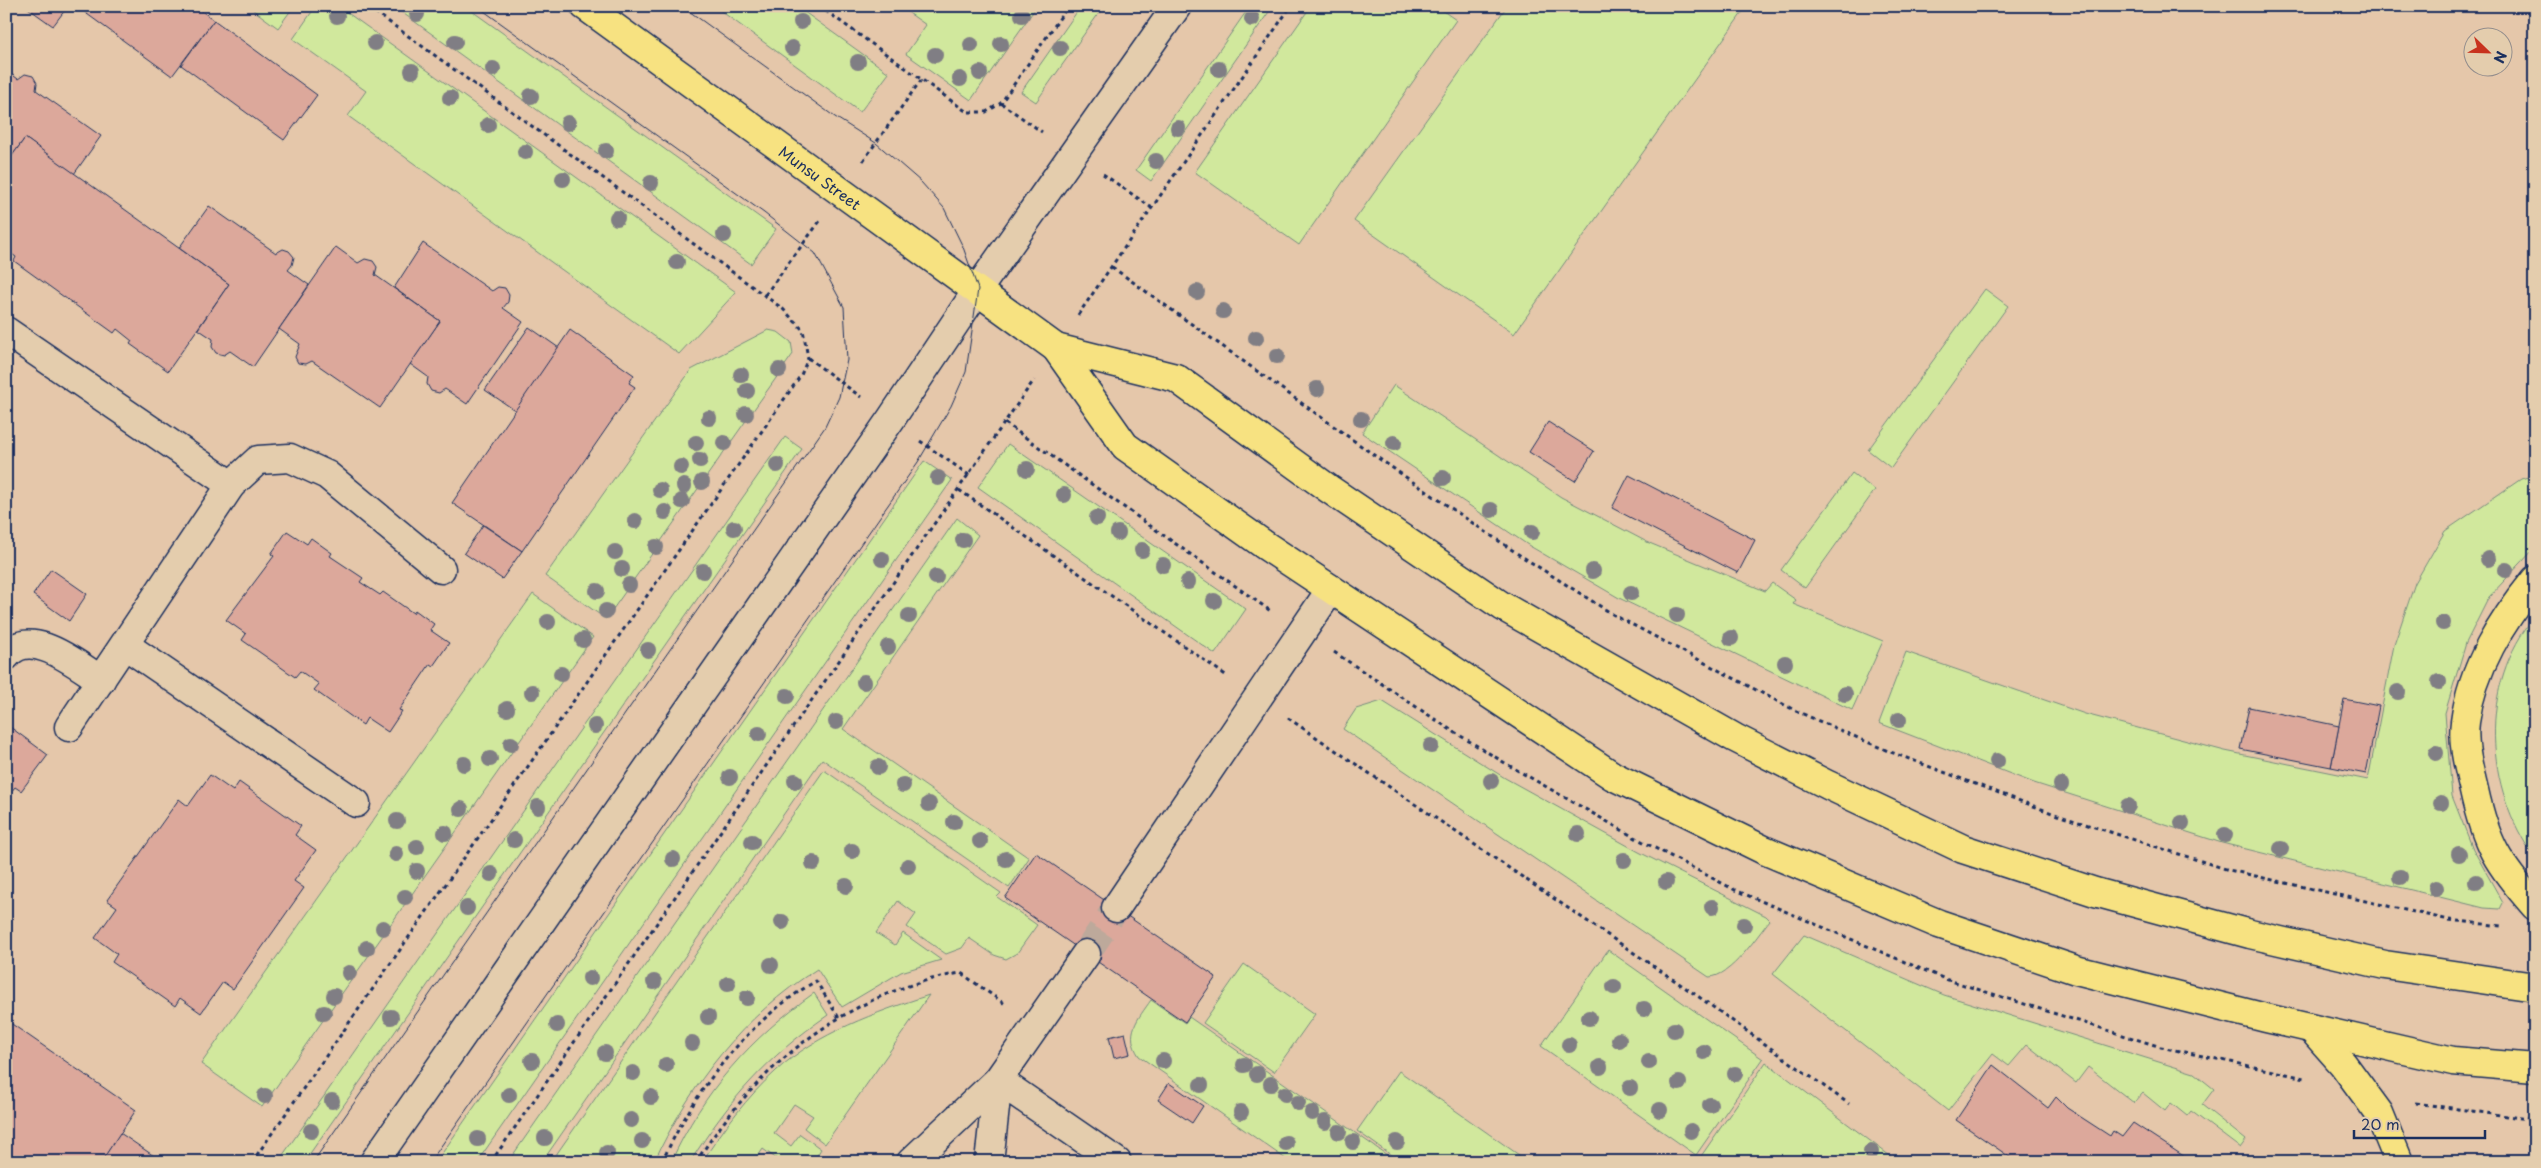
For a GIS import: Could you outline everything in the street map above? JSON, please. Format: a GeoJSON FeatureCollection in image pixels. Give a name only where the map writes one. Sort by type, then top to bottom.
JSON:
{"type":"FeatureCollection","features":[{"type":"Feature","properties":{"kind":"main road","name":"Munsu Street"},"geometry":{"type":"LineString","coordinates":[[586,6],[978,289],[1056,348]]}},
{"type":"Feature","properties":{"kind":"main road"},"geometry":{"type":"LineString","coordinates":[[1056,348],[1125,446],[1331,589],[1613,776],[1764,850],[1939,924],[2076,970],[2312,1029],[2453,1061],[2535,1068]]}},
{"type":"Feature","properties":{"kind":"main road"},"geometry":{"type":"LineString","coordinates":[[1056,348],[1176,378],[1329,489],[1502,606],[1735,738],[1828,785],[1963,849],[2095,892],[2250,934],[2385,965],[2535,987]]}},
{"type":"Feature","properties":{"kind":"main road"},"geometry":{"type":"LineString","coordinates":[[2535,580],[2512,608],[2486,653],[2473,686],[2465,724],[2468,763],[2486,837],[2505,872],[2535,906]]}},
{"type":"Feature","properties":{"kind":"main road"},"geometry":{"type":"LineString","coordinates":[[2312,1029],[2343,1064],[2379,1113],[2399,1162]]}},
{"type":"Feature","properties":{"kind":"street"},"geometry":{"type":"LineString","coordinates":[[374,1162],[891,420],[978,289],[1177,6]]}},
{"type":"Feature","properties":{"kind":"street"},"geometry":{"type":"LineString","coordinates":[[6,330],[231,485]]}},
{"type":"Feature","properties":{"kind":"street"},"geometry":{"type":"LineString","coordinates":[[69,727],[231,485],[258,460],[290,458],[327,475],[441,569]]}},
{"type":"Feature","properties":{"kind":"street"},"geometry":{"type":"LineString","coordinates":[[1116,908],[1331,589]]}},
{"type":"Feature","properties":{"kind":"street"},"geometry":{"type":"LineString","coordinates":[[6,656],[11,649],[28,644],[43,645],[101,680]]}},
{"type":"Feature","properties":{"kind":"street"},"geometry":{"type":"LineString","coordinates":[[125,645],[356,803]]}},
{"type":"Feature","properties":{"kind":"street"},"geometry":{"type":"LineString","coordinates":[[911,1162],[998,1080],[1086,954]]}},
{"type":"Feature","properties":{"kind":"street"},"geometry":{"type":"LineString","coordinates":[[989,1162],[998,1080]]}},
{"type":"Feature","properties":{"kind":"street"},"geometry":{"type":"LineString","coordinates":[[998,1080],[1117,1162]]}},
{"type":"Feature","properties":{"kind":"path"},"geometry":{"type":"LineString","coordinates":[[252,1162],[801,375],[808,358],[803,330],[783,309],[367,6]]}},
{"type":"Feature","properties":{"kind":"path"},"geometry":{"type":"LineString","coordinates":[[819,6],[967,112],[986,112],[1001,103],[1068,6]]}},
{"type":"Feature","properties":{"kind":"path"},"geometry":{"type":"LineString","coordinates":[[1152,208],[1292,6]]}},
{"type":"Feature","properties":{"kind":"path"},"geometry":{"type":"LineString","coordinates":[[1112,267],[1378,458],[1518,554],[1614,615],[1796,711],[1888,751],[2060,816],[2229,870],[2449,920],[2506,926]]}},
{"type":"Feature","properties":{"kind":"path"},"geometry":{"type":"LineString","coordinates":[[491,1162],[969,475]]}},
{"type":"Feature","properties":{"kind":"path"},"geometry":{"type":"LineString","coordinates":[[958,490],[1699,997],[1849,1104]]}},
{"type":"Feature","properties":{"kind":"path"},"geometry":{"type":"LineString","coordinates":[[696,1162],[743,1096],[774,1064],[839,1018],[905,987],[936,978],[961,974],[1036,1026]]}},
{"type":"Feature","properties":{"kind":"path"},"geometry":{"type":"LineString","coordinates":[[662,1162],[691,1106],[716,1072],[747,1036],[776,1009],[816,981],[839,1018]]}},
{"type":"Feature","properties":{"kind":"green space"},"geometry":{"type":"Polygon","coordinates":[[[248,6],[294,6],[278,28],[248,6]]]}},
{"type":"Feature","properties":{"kind":"green space"},"geometry":{"type":"Polygon","coordinates":[[[316,6],[338,6],[736,292],[679,354],[348,116],[366,91],[293,39],[316,6]]]}},
{"type":"Feature","properties":{"kind":"green space"},"geometry":{"type":"Polygon","coordinates":[[[393,6],[465,6],[776,229],[751,264],[393,6]]]}},
{"type":"Feature","properties":{"kind":"green space"},"geometry":{"type":"Polygon","coordinates":[[[714,6],[796,6],[889,73],[860,112],[714,6]]]}},
{"type":"Feature","properties":{"kind":"green space"},"geometry":{"type":"Polygon","coordinates":[[[899,6],[1037,6],[971,100],[906,54],[926,25],[899,6]]]}},
{"type":"Feature","properties":{"kind":"green space"},"geometry":{"type":"Polygon","coordinates":[[[1081,6],[1104,6],[1036,102],[1021,92],[1081,6]]]}},
{"type":"Feature","properties":{"kind":"green space"},"geometry":{"type":"Polygon","coordinates":[[[1250,6],[1273,6],[1151,181],[1136,170],[1250,6]]]}},
{"type":"Feature","properties":{"kind":"green space"},"geometry":{"type":"Polygon","coordinates":[[[1311,6],[1436,6],[1456,20],[1299,245],[1195,172],[1311,6]]]}},
{"type":"Feature","properties":{"kind":"green space"},"geometry":{"type":"Polygon","coordinates":[[[1507,6],[1747,6],[1514,334],[1354,221],[1507,6]]]}},
{"type":"Feature","properties":{"kind":"green space"},"geometry":{"type":"Polygon","coordinates":[[[1985,289],[2008,306],[1891,468],[1868,450],[1985,289]]]}},
{"type":"Feature","properties":{"kind":"green space"},"geometry":{"type":"Polygon","coordinates":[[[768,330],[778,332],[791,342],[793,354],[606,619],[545,576],[691,370],[768,330]]]}},
{"type":"Feature","properties":{"kind":"green space"},"geometry":{"type":"Polygon","coordinates":[[[1394,385],[1561,497],[1647,542],[1765,591],[1772,583],[1796,600],[1793,604],[1883,641],[1852,710],[1619,598],[1528,545],[1362,433],[1394,385]]]}},
{"type":"Feature","properties":{"kind":"green space"},"geometry":{"type":"Polygon","coordinates":[[[785,437],[802,449],[304,1162],[278,1162],[785,437]]]}},
{"type":"Feature","properties":{"kind":"green space"},"geometry":{"type":"Polygon","coordinates":[[[1008,444],[1246,609],[1215,654],[978,487],[1008,444]]]}},
{"type":"Feature","properties":{"kind":"green space"},"geometry":{"type":"Polygon","coordinates":[[[924,461],[952,480],[477,1162],[436,1162],[924,461]]]}},
{"type":"Feature","properties":{"kind":"green space"},"geometry":{"type":"Polygon","coordinates":[[[1852,473],[1875,490],[1805,588],[1781,570],[1852,473]]]}},
{"type":"Feature","properties":{"kind":"green space"},"geometry":{"type":"Polygon","coordinates":[[[2535,475],[2535,548],[2489,597],[2466,643],[2445,713],[2452,796],[2473,849],[2503,903],[2500,909],[2484,908],[2222,843],[2034,783],[1879,723],[1906,652],[2085,714],[2225,751],[2368,780],[2394,645],[2415,583],[2445,531],[2521,479],[2535,475]]]}},
{"type":"Feature","properties":{"kind":"green space"},"geometry":{"type":"Polygon","coordinates":[[[957,518],[978,535],[843,729],[1029,858],[1009,888],[822,759],[542,1162],[508,1162],[957,518]]]}},
{"type":"Feature","properties":{"kind":"green space"},"geometry":{"type":"Polygon","coordinates":[[[533,594],[593,637],[262,1107],[201,1064],[533,594]]]}},
{"type":"Feature","properties":{"kind":"green space"},"geometry":{"type":"Polygon","coordinates":[[[2535,616],[2535,858],[2518,830],[2505,800],[2494,736],[2497,704],[2504,673],[2517,643],[2535,616]]]}},
{"type":"Feature","properties":{"kind":"green space"},"geometry":{"type":"Polygon","coordinates":[[[1382,701],[1505,778],[1639,852],[1766,916],[1770,920],[1734,963],[1726,970],[1709,977],[1343,729],[1356,709],[1382,701]]]}},
{"type":"Feature","properties":{"kind":"green space"},"geometry":{"type":"Polygon","coordinates":[[[824,770],[1001,893],[997,897],[1037,925],[1017,953],[1006,959],[994,955],[969,938],[962,948],[946,954],[907,927],[916,914],[898,901],[876,933],[895,945],[903,933],[941,960],[901,972],[842,1007],[817,969],[766,1008],[722,1054],[702,1079],[685,1105],[654,1162],[551,1162],[824,770]]]}},
{"type":"Feature","properties":{"kind":"green space"},"geometry":{"type":"Polygon","coordinates":[[[1804,935],[1944,995],[2194,1073],[2214,1089],[2202,1105],[2246,1140],[2240,1148],[2191,1111],[2187,1116],[2171,1103],[2165,1111],[2143,1093],[2134,1103],[2088,1067],[2076,1083],[2027,1045],[2009,1066],[1993,1054],[1948,1111],[1773,974],[1804,935]]]}},
{"type":"Feature","properties":{"kind":"green space"},"geometry":{"type":"Polygon","coordinates":[[[1608,950],[1763,1059],[1696,1155],[1541,1046],[1608,950]]]}},
{"type":"Feature","properties":{"kind":"green space"},"geometry":{"type":"Polygon","coordinates":[[[1244,964],[1315,1014],[1274,1072],[1203,1023],[1244,964]]]}},
{"type":"Feature","properties":{"kind":"green space"},"geometry":{"type":"Polygon","coordinates":[[[814,993],[828,1015],[786,1047],[751,1081],[719,1119],[690,1162],[671,1162],[698,1112],[731,1068],[769,1029],[814,993]]]}},
{"type":"Feature","properties":{"kind":"green space"},"geometry":{"type":"Polygon","coordinates":[[[929,995],[825,1144],[804,1128],[813,1116],[794,1104],[774,1133],[791,1146],[800,1134],[821,1149],[813,1162],[781,1162],[763,1149],[754,1162],[702,1162],[745,1103],[765,1081],[792,1058],[810,1045],[848,1025],[929,995]]]}},
{"type":"Feature","properties":{"kind":"green space"},"geometry":{"type":"Polygon","coordinates":[[[1151,1000],[1185,1023],[1189,1017],[1397,1162],[1290,1162],[1139,1056],[1133,1040],[1134,1026],[1151,1000]]]}},
{"type":"Feature","properties":{"kind":"green space"},"geometry":{"type":"Polygon","coordinates":[[[1766,1062],[1898,1162],[1697,1162],[1766,1062]]]}},
{"type":"Feature","properties":{"kind":"green space"},"geometry":{"type":"Polygon","coordinates":[[[1399,1071],[1529,1162],[1401,1162],[1357,1131],[1399,1071]]]}},
{"type":"Feature","properties":{"kind":"building"},"geometry":{"type":"Polygon","coordinates":[[[25,6],[68,6],[53,26],[25,6]]]}},
{"type":"Feature","properties":{"kind":"building"},"geometry":{"type":"Polygon","coordinates":[[[76,6],[195,6],[214,20],[172,76],[76,6]]]}},
{"type":"Feature","properties":{"kind":"building"},"geometry":{"type":"Polygon","coordinates":[[[214,20],[317,95],[284,140],[181,65],[214,20]]]}},
{"type":"Feature","properties":{"kind":"building"},"geometry":{"type":"Polygon","coordinates":[[[6,70],[18,79],[25,74],[33,76],[37,83],[36,90],[101,136],[74,174],[25,138],[6,164],[6,70]]]}},
{"type":"Feature","properties":{"kind":"building"},"geometry":{"type":"Polygon","coordinates":[[[25,138],[229,284],[168,371],[130,344],[132,341],[117,329],[114,333],[14,261],[16,257],[6,250],[6,164],[25,138]]]}},
{"type":"Feature","properties":{"kind":"building"},"geometry":{"type":"Polygon","coordinates":[[[209,206],[276,253],[283,249],[289,251],[294,257],[292,265],[288,270],[309,285],[253,367],[230,351],[224,355],[216,353],[212,347],[213,339],[198,329],[229,284],[179,248],[209,206]]]}},
{"type":"Feature","properties":{"kind":"building"},"geometry":{"type":"Polygon","coordinates":[[[423,243],[492,291],[498,287],[505,288],[509,295],[508,302],[503,308],[523,322],[467,404],[445,389],[439,393],[431,391],[427,384],[428,377],[410,364],[440,321],[394,288],[423,243]]]}},
{"type":"Feature","properties":{"kind":"building"},"geometry":{"type":"Polygon","coordinates":[[[336,247],[358,263],[365,259],[373,261],[377,267],[375,275],[440,321],[380,408],[312,361],[306,364],[298,363],[295,357],[300,344],[279,329],[336,247]]]}},
{"type":"Feature","properties":{"kind":"building"},"geometry":{"type":"Polygon","coordinates":[[[529,327],[559,348],[516,411],[485,390],[529,327]]]}},
{"type":"Feature","properties":{"kind":"building"},"geometry":{"type":"Polygon","coordinates":[[[570,330],[634,375],[629,383],[635,387],[522,551],[452,503],[570,330]]]}},
{"type":"Feature","properties":{"kind":"building"},"geometry":{"type":"Polygon","coordinates":[[[1548,422],[1594,451],[1575,481],[1529,452],[1548,422]]]}},
{"type":"Feature","properties":{"kind":"building"},"geometry":{"type":"Polygon","coordinates":[[[1629,475],[1755,540],[1738,573],[1612,508],[1629,475]]]}},
{"type":"Feature","properties":{"kind":"building"},"geometry":{"type":"Polygon","coordinates":[[[483,525],[522,551],[502,579],[464,553],[483,525]]]}},
{"type":"Feature","properties":{"kind":"building"},"geometry":{"type":"Polygon","coordinates":[[[287,531],[307,544],[311,538],[332,553],[330,556],[363,578],[360,582],[380,595],[383,592],[413,613],[415,610],[434,624],[430,630],[449,643],[433,666],[430,664],[399,710],[402,711],[388,732],[367,718],[363,725],[314,690],[319,684],[300,671],[295,677],[242,640],[246,634],[226,620],[274,556],[271,554],[287,531]]]}},
{"type":"Feature","properties":{"kind":"building"},"geometry":{"type":"Polygon","coordinates":[[[51,569],[87,594],[69,621],[33,595],[51,569]]]}},
{"type":"Feature","properties":{"kind":"building"},"geometry":{"type":"Polygon","coordinates":[[[2344,699],[2379,706],[2366,774],[2331,767],[2344,699]]]}},
{"type":"Feature","properties":{"kind":"building"},"geometry":{"type":"Polygon","coordinates":[[[2249,707],[2339,726],[2331,767],[2240,749],[2249,707]]]}},
{"type":"Feature","properties":{"kind":"building"},"geometry":{"type":"Polygon","coordinates":[[[6,724],[48,755],[21,791],[15,787],[6,798],[6,724]]]}},
{"type":"Feature","properties":{"kind":"building"},"geometry":{"type":"Polygon","coordinates":[[[210,775],[233,791],[239,782],[301,826],[295,835],[316,850],[294,881],[304,888],[233,989],[223,982],[201,1013],[180,998],[175,1006],[112,962],[117,954],[95,938],[117,907],[107,900],[179,799],[188,806],[210,775]]]}},
{"type":"Feature","properties":{"kind":"building"},"geometry":{"type":"Polygon","coordinates":[[[1036,853],[1216,977],[1185,1022],[1005,898],[1036,853]]]}},
{"type":"Feature","properties":{"kind":"building"},"geometry":{"type":"Polygon","coordinates":[[[6,1020],[136,1110],[101,1162],[6,1162],[6,1020]]]}},
{"type":"Feature","properties":{"kind":"building"},"geometry":{"type":"Polygon","coordinates":[[[1125,1033],[1130,1054],[1114,1058],[1109,1037],[1125,1033]]]}},
{"type":"Feature","properties":{"kind":"building"},"geometry":{"type":"Polygon","coordinates":[[[1993,1065],[2048,1108],[2056,1097],[2067,1108],[2110,1136],[2113,1131],[2122,1137],[2133,1123],[2185,1157],[2198,1162],[2013,1162],[2014,1160],[1956,1120],[1993,1065]]]}},
{"type":"Feature","properties":{"kind":"building"},"geometry":{"type":"Polygon","coordinates":[[[1169,1083],[1203,1106],[1192,1123],[1158,1100],[1169,1083]]]}},
{"type":"Feature","properties":{"kind":"building"},"geometry":{"type":"Polygon","coordinates":[[[120,1133],[154,1156],[150,1162],[101,1162],[120,1133]]]}},
{"type":"Feature","properties":{"kind":"tunnel"},"geometry":{"type":"LineString","coordinates":[[1086,954],[1116,908]]}},
{"type":"Feature","properties":{"kind":"tram line"},"geometry":{"type":"LineString","coordinates":[[313,1162],[825,427],[839,397],[847,360],[844,307],[815,253],[764,213],[477,6]]}},
{"type":"Feature","properties":{"kind":"tram line"},"geometry":{"type":"LineString","coordinates":[[430,1162],[918,462],[951,406],[966,372],[978,289],[963,247],[944,208],[921,182],[876,143],[835,117],[682,6]]}}]}
